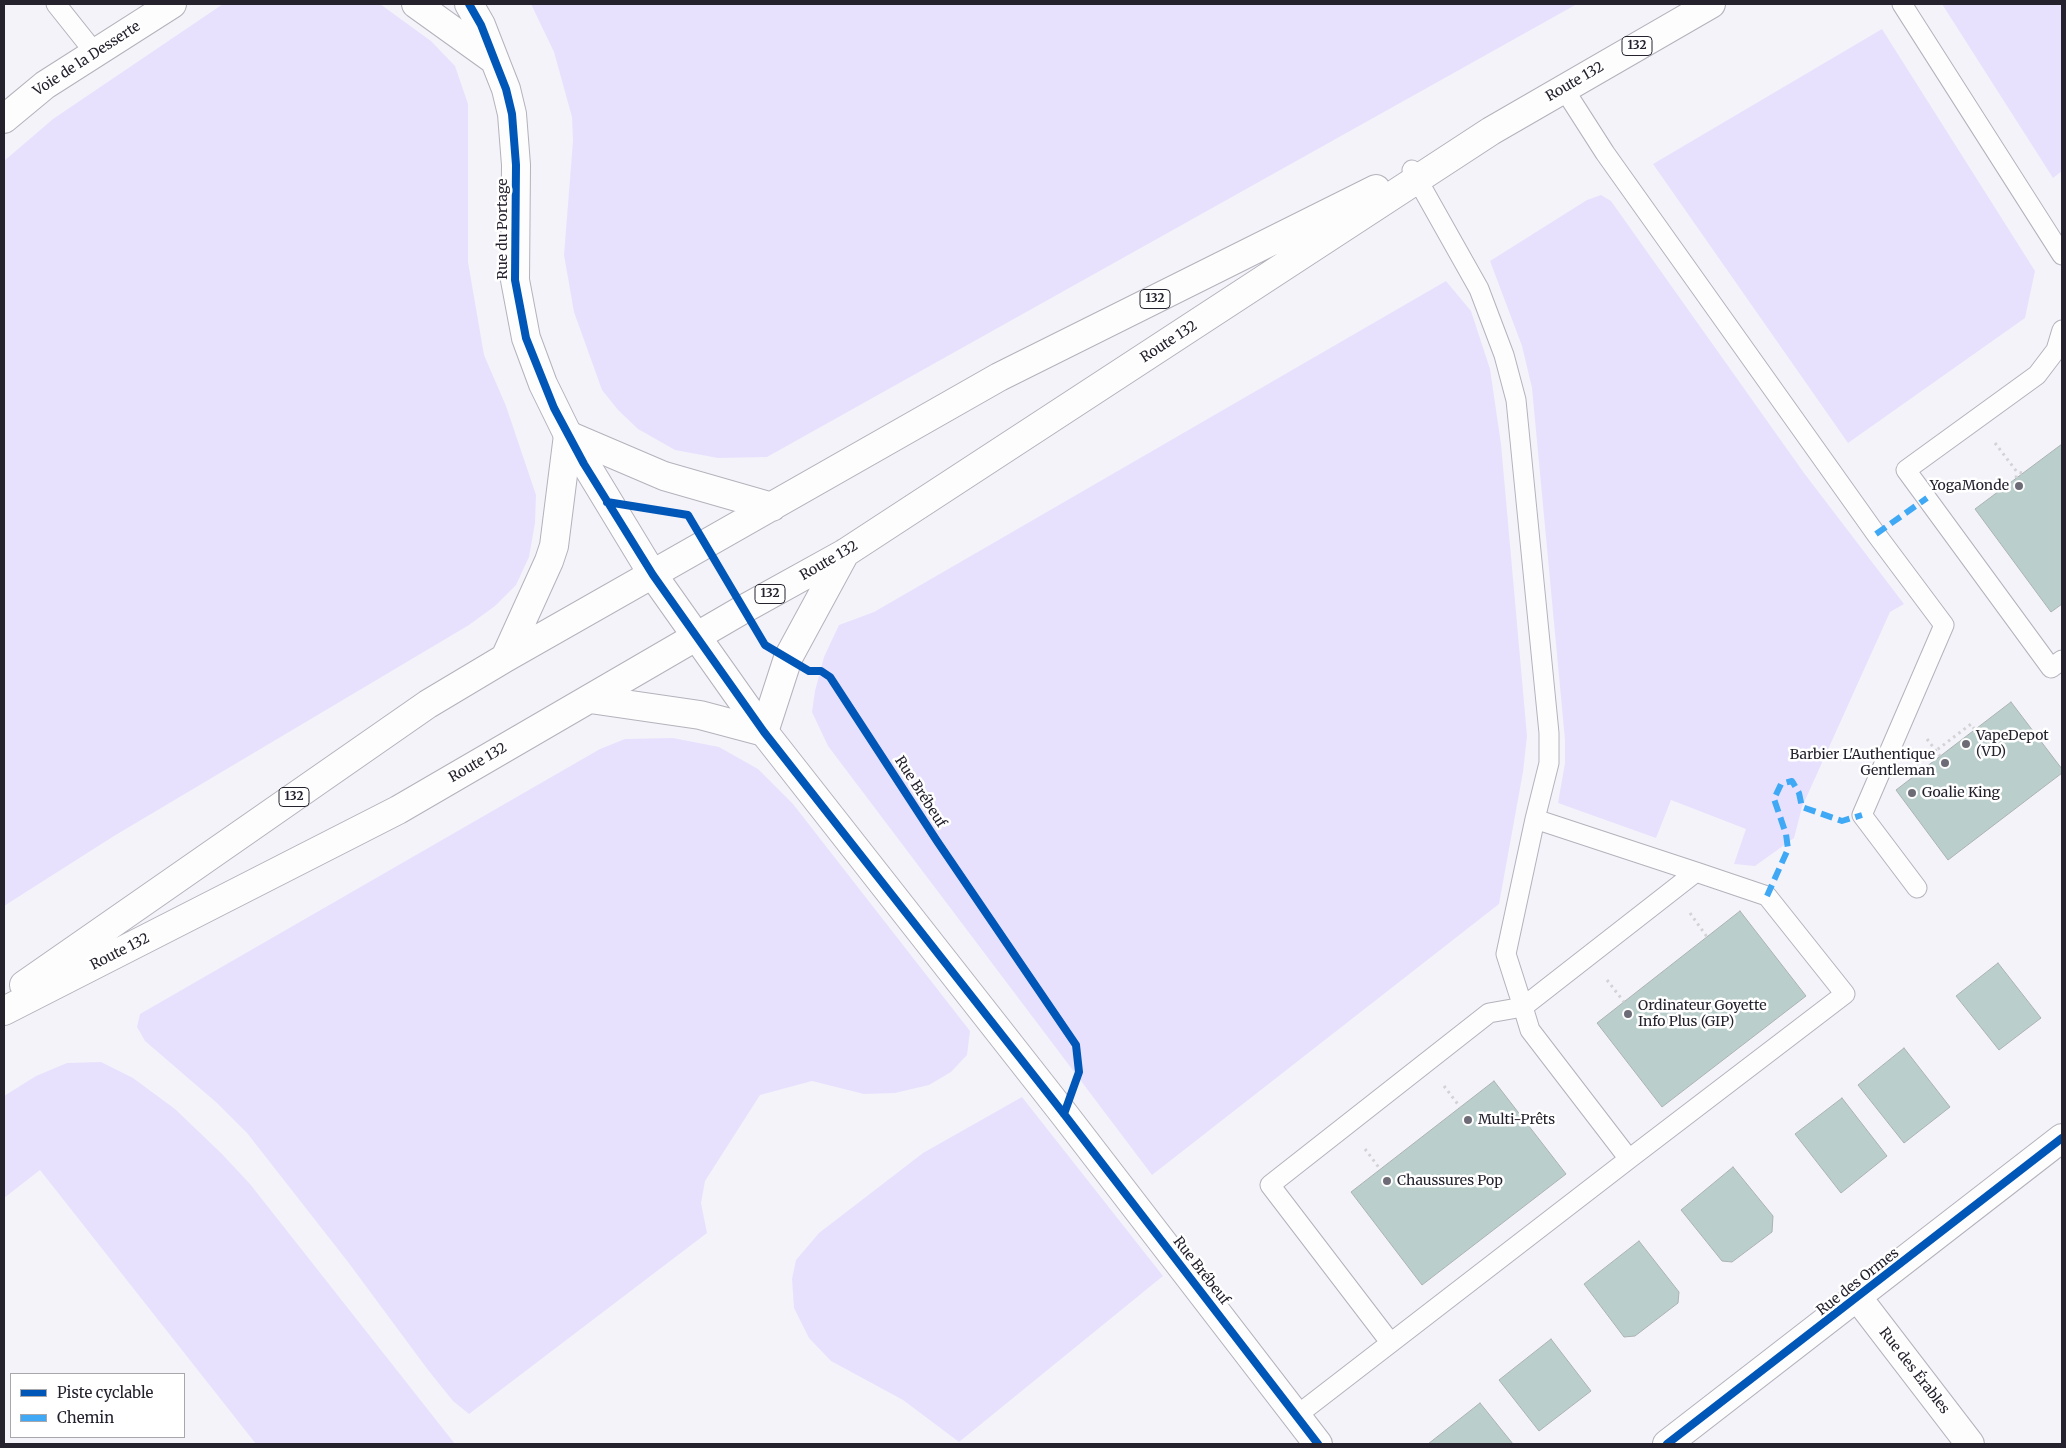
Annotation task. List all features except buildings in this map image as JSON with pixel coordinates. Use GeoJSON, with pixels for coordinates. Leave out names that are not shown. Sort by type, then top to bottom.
{"type":"FeatureCollection","features":[{"type":"Feature","properties":{"kind":"main road","name":"Voie de la Desserte"},"geometry":{"type":"LineString","coordinates":[[4,118],[45,85],[172,4]]}},
{"type":"Feature","properties":{"kind":"main road"},"geometry":{"type":"LineString","coordinates":[[416,4],[496,61]]}},
{"type":"Feature","properties":{"kind":"main road","name":"Rue du Portage"},"geometry":{"type":"LineString","coordinates":[[469,4],[496,61],[506,89],[515,137],[514,258],[518,300],[534,360],[568,435],[653,575]]}},
{"type":"Feature","properties":{"kind":"main road","name":"Rue du Portage"},"geometry":{"type":"LineString","coordinates":[[490,4],[496,61]]}},
{"type":"Feature","properties":{"kind":"main road","name":"Route 132"},"geometry":{"type":"LineString","coordinates":[[4,1011],[398,810],[845,552],[1415,175],[1711,4]]}},
{"type":"Feature","properties":{"kind":"main road","name":"Route 132"},"geometry":{"type":"LineString","coordinates":[[4,999],[428,704],[505,658],[999,377],[1415,175]]}},
{"type":"Feature","properties":{"kind":"main road"},"geometry":{"type":"LineString","coordinates":[[505,658],[554,546],[568,435],[664,476],[772,507]]}},
{"type":"Feature","properties":{"kind":"main road"},"geometry":{"type":"LineString","coordinates":[[590,698],[700,715],[764,732],[788,658],[845,552]]}},
{"type":"Feature","properties":{"kind":"main road","name":"Rue Brébeuf"},"geometry":{"type":"LineString","coordinates":[[653,575],[764,732],[1064,1114],[1318,1444]]}},
{"type":"Feature","properties":{"kind":"main road","name":"Rue des Ormes"},"geometry":{"type":"LineString","coordinates":[[1667,1444],[1858,1298],[2062,1138]]}},
{"type":"Feature","properties":{"kind":"main road","name":"Rue des Érables"},"geometry":{"type":"LineString","coordinates":[[1858,1298],[1970,1444]]}},
{"type":"Feature","properties":{"kind":"lane"},"geometry":{"type":"LineString","coordinates":[[56,4],[95,53]]}},
{"type":"Feature","properties":{"kind":"lane"},"geometry":{"type":"LineString","coordinates":[[1902,4],[2062,254]]}},
{"type":"Feature","properties":{"kind":"lane"},"geometry":{"type":"LineString","coordinates":[[1564,89],[1617,170],[1876,534],[1944,625],[1862,815],[1917,888]]}},
{"type":"Feature","properties":{"kind":"lane"},"geometry":{"type":"LineString","coordinates":[[1415,175],[1479,289],[1504,355],[1516,400],[1549,733],[1549,763],[1506,954],[1530,1030],[1629,1159]]}},
{"type":"Feature","properties":{"kind":"lane"},"geometry":{"type":"LineString","coordinates":[[2062,330],[2056,350],[2037,375],[1906,470],[2051,668],[2062,660]]}},
{"type":"Feature","properties":{"kind":"lane"},"geometry":{"type":"LineString","coordinates":[[1296,1416],[1845,994],[1766,896],[1536,819]]}},
{"type":"Feature","properties":{"kind":"lane"},"geometry":{"type":"LineString","coordinates":[[1390,1342],[1270,1185],[1489,1012],[1522,1007],[1696,872]]}},
{"type":"Feature","properties":{"kind":"path"},"geometry":{"type":"LineString","coordinates":[[1976,419],[2017,472],[2022,474]]}},
{"type":"Feature","properties":{"kind":"path"},"geometry":{"type":"LineString","coordinates":[[2016,478],[2017,472]]}},
{"type":"Feature","properties":{"kind":"path"},"geometry":{"type":"LineString","coordinates":[[1916,767],[1971,724],[1975,730]]}},
{"type":"Feature","properties":{"kind":"path"},"geometry":{"type":"LineString","coordinates":[[1925,736],[1940,756]]}},
{"type":"Feature","properties":{"kind":"shaded area"},"geometry":{"type":"Polygon","coordinates":[[[223,4],[380,4],[431,41],[455,66],[468,104],[468,262],[484,355],[506,406],[536,495],[535,523],[529,557],[516,585],[495,606],[469,625],[114,836],[4,906],[4,161],[53,119],[223,4]]]}},
{"type":"Feature","properties":{"kind":"shaded area"},"geometry":{"type":"Polygon","coordinates":[[[531,4],[1577,4],[767,457],[718,458],[675,450],[638,429],[618,410],[602,390],[574,312],[564,255],[573,141],[572,117],[554,52],[531,4]]]}},
{"type":"Feature","properties":{"kind":"shaded area"},"geometry":{"type":"Polygon","coordinates":[[[1942,4],[2062,4],[2062,171],[2053,178],[1942,4]]]}},
{"type":"Feature","properties":{"kind":"shaded area"},"geometry":{"type":"Polygon","coordinates":[[[1882,29],[2035,271],[2025,318],[1848,443],[1653,164],[1882,29]]]}},
{"type":"Feature","properties":{"kind":"shaded area"},"geometry":{"type":"Polygon","coordinates":[[[1601,195],[1611,201],[1804,473],[1904,604],[1890,612],[1802,807],[1794,838],[1755,866],[1734,864],[1746,829],[1671,800],[1656,838],[1558,803],[1565,763],[1565,740],[1532,388],[1522,346],[1490,261],[1587,200],[1601,195]]]}},
{"type":"Feature","properties":{"kind":"shaded area"},"geometry":{"type":"Polygon","coordinates":[[[1446,281],[1471,311],[1490,369],[1501,444],[1527,736],[1523,772],[1499,904],[1152,1175],[828,746],[812,712],[815,691],[824,657],[839,625],[874,612],[1446,281]]]}},
{"type":"Feature","properties":{"kind":"shaded area"},"geometry":{"type":"Polygon","coordinates":[[[673,738],[719,747],[758,769],[793,804],[970,1031],[967,1055],[951,1072],[929,1085],[895,1093],[864,1094],[812,1081],[760,1095],[705,1181],[701,1203],[707,1233],[469,1414],[453,1401],[428,1370],[348,1262],[247,1133],[217,1103],[145,1041],[137,1027],[140,1014],[600,749],[625,739],[673,738]]]}},
{"type":"Feature","properties":{"kind":"shaded area"},"geometry":{"type":"Polygon","coordinates":[[[101,1062],[133,1078],[175,1109],[250,1184],[455,1444],[256,1444],[40,1170],[4,1198],[4,1096],[36,1076],[67,1063],[101,1062]]]}},
{"type":"Feature","properties":{"kind":"shaded area"},"geometry":{"type":"Polygon","coordinates":[[[1022,1097],[1163,1276],[959,1442],[903,1400],[831,1361],[809,1338],[794,1308],[792,1279],[796,1260],[819,1233],[923,1153],[1022,1097]]]}},
{"type":"Feature","properties":{"kind":"marked path"},"geometry":{"type":"LineString","coordinates":[[1876,534],[1927,498]]}},
{"type":"Feature","properties":{"kind":"marked path"},"geometry":{"type":"LineString","coordinates":[[1767,896],[1788,849],[1786,834],[1774,799],[1781,784],[1792,781],[1799,793],[1802,807],[1842,821],[1862,815]]}},
{"type":"Feature","properties":{"kind":"cycle path"},"geometry":{"type":"LineString","coordinates":[[469,4],[481,25],[506,89],[512,114],[516,165],[515,280],[526,338],[554,408],[584,464],[653,575],[764,732],[1064,1114],[1318,1444]]}},
{"type":"Feature","properties":{"kind":"cycle path"},"geometry":{"type":"LineString","coordinates":[[607,502],[688,515],[765,645],[809,671],[821,671],[830,677],[937,841],[1076,1045],[1079,1072],[1064,1114]]}},
{"type":"Feature","properties":{"kind":"cycle path"},"geometry":{"type":"LineString","coordinates":[[1667,1444],[2062,1138]]}},
{"type":"Feature","properties":{"kind":"place","name":"YogaMonde"},"geometry":{"type":"Point","coordinates":[2019,486]}},
{"type":"Feature","properties":{"kind":"place","name":"VapeDepot (VD)"},"geometry":{"type":"Point","coordinates":[1966,744]}},
{"type":"Feature","properties":{"kind":"place","name":"Barbier L'Authentique Gentleman"},"geometry":{"type":"Point","coordinates":[1945,763]}},
{"type":"Feature","properties":{"kind":"place","name":"Goalie King"},"geometry":{"type":"Point","coordinates":[1912,793]}},
{"type":"Feature","properties":{"kind":"place","name":"Ordinateur Goyette Info Plus (GIP)"},"geometry":{"type":"Point","coordinates":[1628,1014]}},
{"type":"Feature","properties":{"kind":"place","name":"Multi-Prêts"},"geometry":{"type":"Point","coordinates":[1468,1120]}},
{"type":"Feature","properties":{"kind":"place","name":"Chaussures Pop"},"geometry":{"type":"Point","coordinates":[1387,1181]}}]}
